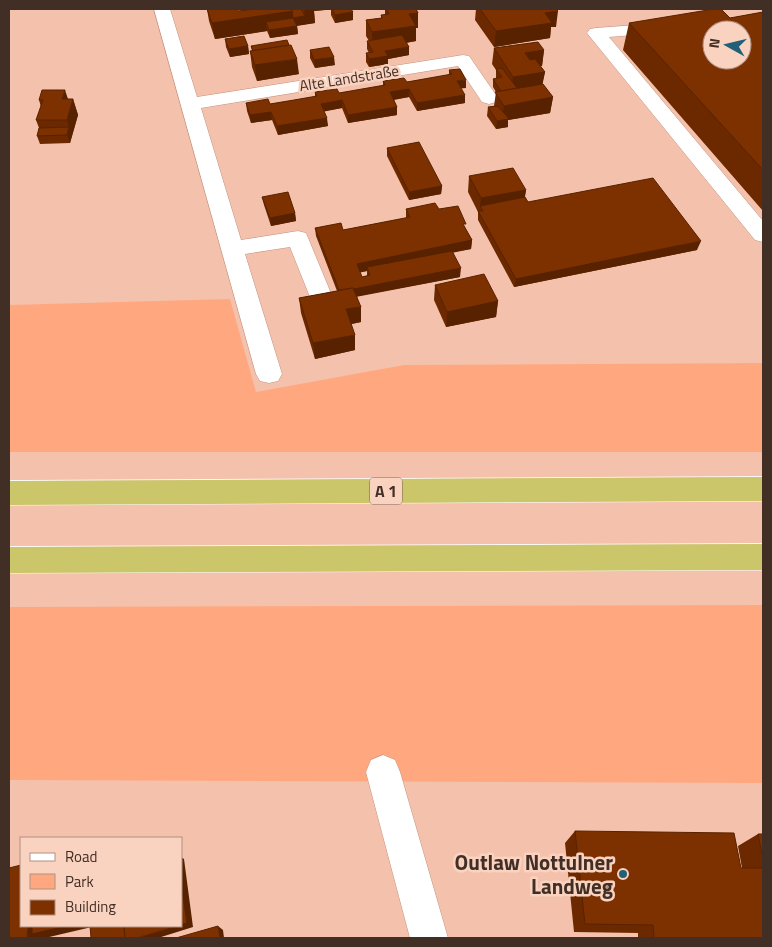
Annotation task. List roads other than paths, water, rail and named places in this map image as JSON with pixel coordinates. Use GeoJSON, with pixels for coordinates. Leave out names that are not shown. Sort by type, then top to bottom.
{"type":"FeatureCollection","features":[{"type":"Feature","properties":{"kind":"highway","name":"A 1"},"geometry":{"type":"LineString","coordinates":[[9,494],[763,489]]}},
{"type":"Feature","properties":{"kind":"highway"},"geometry":{"type":"LineString","coordinates":[[9,560],[763,557]]}},
{"type":"Feature","properties":{"kind":"street"},"geometry":{"type":"LineString","coordinates":[[162,9],[269,374]]}},
{"type":"Feature","properties":{"kind":"street"},"geometry":{"type":"LineString","coordinates":[[684,27],[596,33],[763,234]]}},
{"type":"Feature","properties":{"kind":"street","name":"Alte Landstraße"},"geometry":{"type":"LineString","coordinates":[[189,104],[463,60],[489,98]]}},
{"type":"Feature","properties":{"kind":"street"},"geometry":{"type":"LineString","coordinates":[[232,250],[298,238],[318,291]]}},
{"type":"Feature","properties":{"kind":"street"},"geometry":{"type":"LineString","coordinates":[[383,772],[429,938]]}},
{"type":"Feature","properties":{"kind":"place","name":"Outlaw Nottulner Landweg"},"geometry":{"type":"Point","coordinates":[623,874]}}]}
